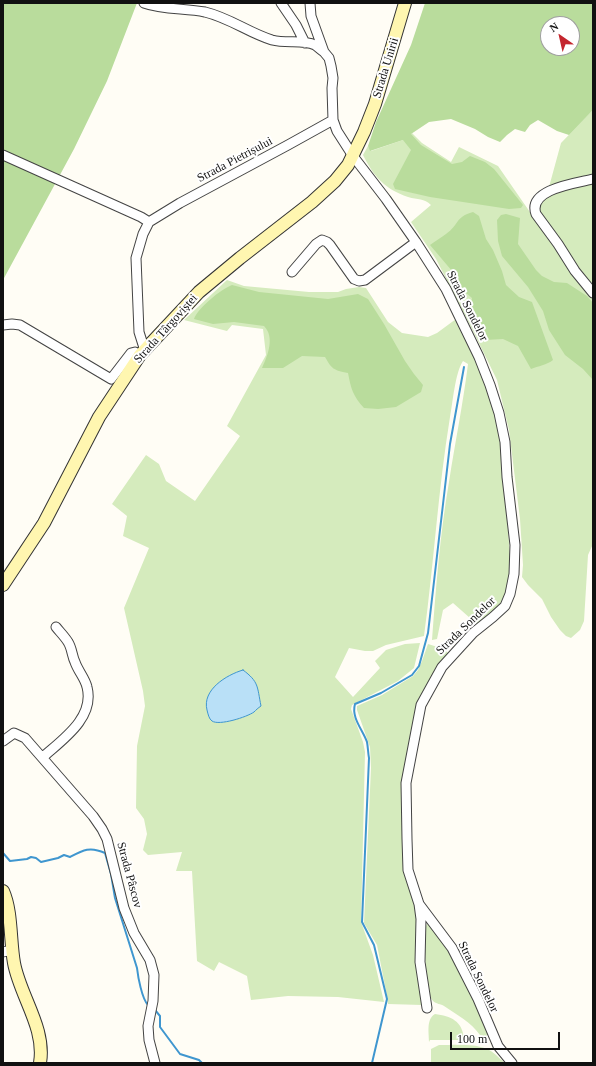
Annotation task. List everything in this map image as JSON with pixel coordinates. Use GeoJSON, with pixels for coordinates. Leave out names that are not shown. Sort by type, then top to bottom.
{"type":"FeatureCollection","features":[{"type":"Feature","properties":{"kind":"main road","name":"Strada Unirii"},"geometry":{"type":"LineString","coordinates":[[353,156],[364,132],[380,88],[405,3]]}},
{"type":"Feature","properties":{"kind":"main road","name":"Strada Târgoviștei"},"geometry":{"type":"LineString","coordinates":[[3,585],[44,523],[116,381],[199,292],[328,188],[348,165],[353,156]]}},
{"type":"Feature","properties":{"kind":"main road"},"geometry":{"type":"LineString","coordinates":[[3,891],[8,905],[8,951],[14,964],[39,1037],[41,1050],[40,1063]]}},
{"type":"Feature","properties":{"kind":"street"},"geometry":{"type":"LineString","coordinates":[[144,3],[166,8],[205,12],[228,19],[271,40],[284,43],[305,43],[315,45],[324,52]]}},
{"type":"Feature","properties":{"kind":"street"},"geometry":{"type":"LineString","coordinates":[[281,3],[296,25],[305,43]]}},
{"type":"Feature","properties":{"kind":"street"},"geometry":{"type":"LineString","coordinates":[[310,3],[312,16],[324,52],[328,58],[333,78],[333,120],[343,142],[353,156]]}},
{"type":"Feature","properties":{"kind":"street","name":"Strada Pietrișului"},"geometry":{"type":"LineString","coordinates":[[149,222],[180,203],[333,120]]}},
{"type":"Feature","properties":{"kind":"street"},"geometry":{"type":"LineString","coordinates":[[3,155],[141,217],[149,222],[143,234],[136,258],[139,332],[143,353]]}},
{"type":"Feature","properties":{"kind":"street","name":"Strada Sondelor"},"geometry":{"type":"LineString","coordinates":[[353,156],[382,193],[416,242],[436,272],[461,318],[490,385],[499,413],[505,442],[507,478],[515,545],[514,574],[508,600],[505,606],[474,633],[442,667],[421,705],[406,784],[408,870],[419,904],[452,948],[478,999],[498,1046],[512,1063]]}},
{"type":"Feature","properties":{"kind":"street"},"geometry":{"type":"LineString","coordinates":[[593,179],[547,192],[538,198],[535,204],[536,214],[558,244],[575,271],[593,293]]}},
{"type":"Feature","properties":{"kind":"street"},"geometry":{"type":"LineString","coordinates":[[292,272],[316,244],[322,240],[330,245],[354,278],[359,281],[365,280],[416,242]]}},
{"type":"Feature","properties":{"kind":"street"},"geometry":{"type":"LineString","coordinates":[[3,325],[20,325],[116,381]]}},
{"type":"Feature","properties":{"kind":"street"},"geometry":{"type":"LineString","coordinates":[[43,757],[69,734],[82,717],[88,704],[88,688],[75,662],[68,642],[56,628]]}},
{"type":"Feature","properties":{"kind":"street","name":"Strada Pâscov"},"geometry":{"type":"LineString","coordinates":[[3,740],[14,733],[26,738],[93,816],[107,839],[124,908],[134,933],[150,960],[154,975],[148,1026],[149,1040],[155,1063]]}},
{"type":"Feature","properties":{"kind":"street"},"geometry":{"type":"LineString","coordinates":[[419,904],[420,962],[427,1008]]}},
{"type":"Feature","properties":{"kind":"green space"},"geometry":{"type":"Polygon","coordinates":[[[3,3],[137,3],[107,81],[74,149],[3,280],[3,3]]]}},
{"type":"Feature","properties":{"kind":"green space"},"geometry":{"type":"Polygon","coordinates":[[[425,3],[593,3],[593,110],[569,135],[557,131],[538,120],[530,125],[525,132],[515,129],[500,142],[451,119],[429,122],[411,134],[421,145],[452,164],[462,162],[470,156],[485,162],[494,169],[523,205],[521,208],[509,209],[430,197],[395,189],[393,184],[411,150],[403,140],[370,151],[368,146],[376,122],[411,45],[425,3]]]}},
{"type":"Feature","properties":{"kind":"green space"},"geometry":{"type":"Polygon","coordinates":[[[593,110],[593,177],[549,187],[561,143],[593,110]]]}},
{"type":"Feature","properties":{"kind":"green space"},"geometry":{"type":"Polygon","coordinates":[[[412,133],[422,143],[451,162],[459,147],[498,166],[568,267],[593,297],[593,544],[588,555],[584,621],[580,630],[571,638],[566,636],[560,630],[551,617],[542,599],[522,577],[523,565],[520,519],[509,430],[497,380],[436,259],[411,222],[431,205],[423,200],[400,194],[387,186],[371,170],[363,155],[368,146],[371,151],[403,140],[412,133]]]}},
{"type":"Feature","properties":{"kind":"green space"},"geometry":{"type":"Polygon","coordinates":[[[593,184],[593,283],[588,282],[541,217],[539,206],[546,196],[581,185],[593,184]]]}},
{"type":"Feature","properties":{"kind":"green space"},"geometry":{"type":"Polygon","coordinates":[[[473,212],[479,216],[486,239],[493,250],[506,285],[519,297],[532,302],[553,360],[548,363],[531,369],[518,346],[503,339],[485,340],[467,310],[471,305],[472,298],[454,283],[458,278],[430,245],[450,231],[463,216],[473,212]]]}},
{"type":"Feature","properties":{"kind":"green space"},"geometry":{"type":"Polygon","coordinates":[[[506,214],[520,218],[518,244],[536,270],[542,276],[554,282],[567,283],[587,296],[593,303],[593,380],[583,369],[565,355],[549,330],[543,311],[528,287],[502,256],[498,241],[497,220],[501,215],[506,214]]]}},
{"type":"Feature","properties":{"kind":"green space"},"geometry":{"type":"Polygon","coordinates":[[[227,280],[244,286],[309,292],[338,292],[359,287],[366,288],[388,322],[402,333],[428,337],[437,333],[456,319],[483,374],[500,432],[511,568],[510,580],[502,604],[479,626],[453,603],[443,610],[437,639],[432,640],[443,521],[468,364],[463,361],[456,380],[446,444],[424,636],[386,645],[373,651],[349,648],[335,677],[353,697],[380,668],[375,661],[386,650],[405,644],[420,643],[414,668],[398,681],[352,705],[351,709],[365,752],[361,922],[373,955],[384,1002],[338,997],[288,996],[251,1000],[247,976],[219,962],[214,971],[197,961],[192,871],[176,871],[182,852],[148,855],[143,850],[147,834],[144,819],[136,808],[137,746],[145,706],[124,608],[149,548],[123,536],[127,516],[112,504],[146,455],[159,464],[166,481],[195,501],[240,436],[227,426],[266,355],[263,329],[232,325],[227,331],[184,320],[227,280]]]}},
{"type":"Feature","properties":{"kind":"green space"},"geometry":{"type":"Polygon","coordinates":[[[232,285],[259,292],[328,299],[358,294],[368,299],[405,361],[423,385],[421,392],[396,407],[378,409],[364,408],[357,400],[353,392],[348,373],[334,368],[329,364],[325,357],[302,356],[283,368],[262,368],[268,352],[270,341],[267,330],[264,326],[234,322],[213,324],[194,319],[210,299],[232,285]]]}},
{"type":"Feature","properties":{"kind":"green space"},"geometry":{"type":"Polygon","coordinates":[[[428,644],[444,649],[450,655],[414,717],[404,855],[415,898],[424,1003],[422,1005],[388,1004],[377,945],[364,923],[371,768],[370,747],[357,710],[357,706],[382,695],[413,676],[418,670],[428,644]]]}},
{"type":"Feature","properties":{"kind":"green space"},"geometry":{"type":"Polygon","coordinates":[[[428,922],[450,949],[489,1033],[486,1036],[480,1035],[464,1019],[444,1006],[434,1002],[430,996],[425,955],[425,928],[428,922]]]}},
{"type":"Feature","properties":{"kind":"green space"},"geometry":{"type":"Polygon","coordinates":[[[435,1014],[446,1016],[455,1020],[461,1027],[464,1038],[458,1040],[430,1040],[429,1042],[429,1023],[432,1016],[435,1014]]]}},
{"type":"Feature","properties":{"kind":"green space"},"geometry":{"type":"Polygon","coordinates":[[[439,1045],[482,1047],[492,1052],[505,1063],[431,1063],[431,1049],[439,1045]]]}},
{"type":"Feature","properties":{"kind":"water"},"geometry":{"type":"Polygon","coordinates":[[[243,670],[255,681],[261,706],[250,714],[227,722],[212,721],[207,710],[206,703],[208,696],[217,684],[236,672],[243,670]]]}},
{"type":"Feature","properties":{"kind":"waterway"},"geometry":{"type":"LineString","coordinates":[[372,1063],[387,999],[374,945],[362,922],[369,758],[367,742],[356,719],[354,709],[355,704],[381,693],[412,675],[419,666],[428,633],[450,444],[464,367]]}},
{"type":"Feature","properties":{"kind":"waterway"},"geometry":{"type":"LineString","coordinates":[[3,853],[10,861],[27,859],[31,857],[36,858],[41,862],[64,855],[70,857],[79,852],[91,849],[105,853],[111,874],[115,898],[137,968],[142,993],[148,1005]]}},
{"type":"Feature","properties":{"kind":"waterway"},"geometry":{"type":"LineString","coordinates":[[155,1010],[160,1016],[160,1027],[180,1054],[199,1060],[202,1063]]}}]}
